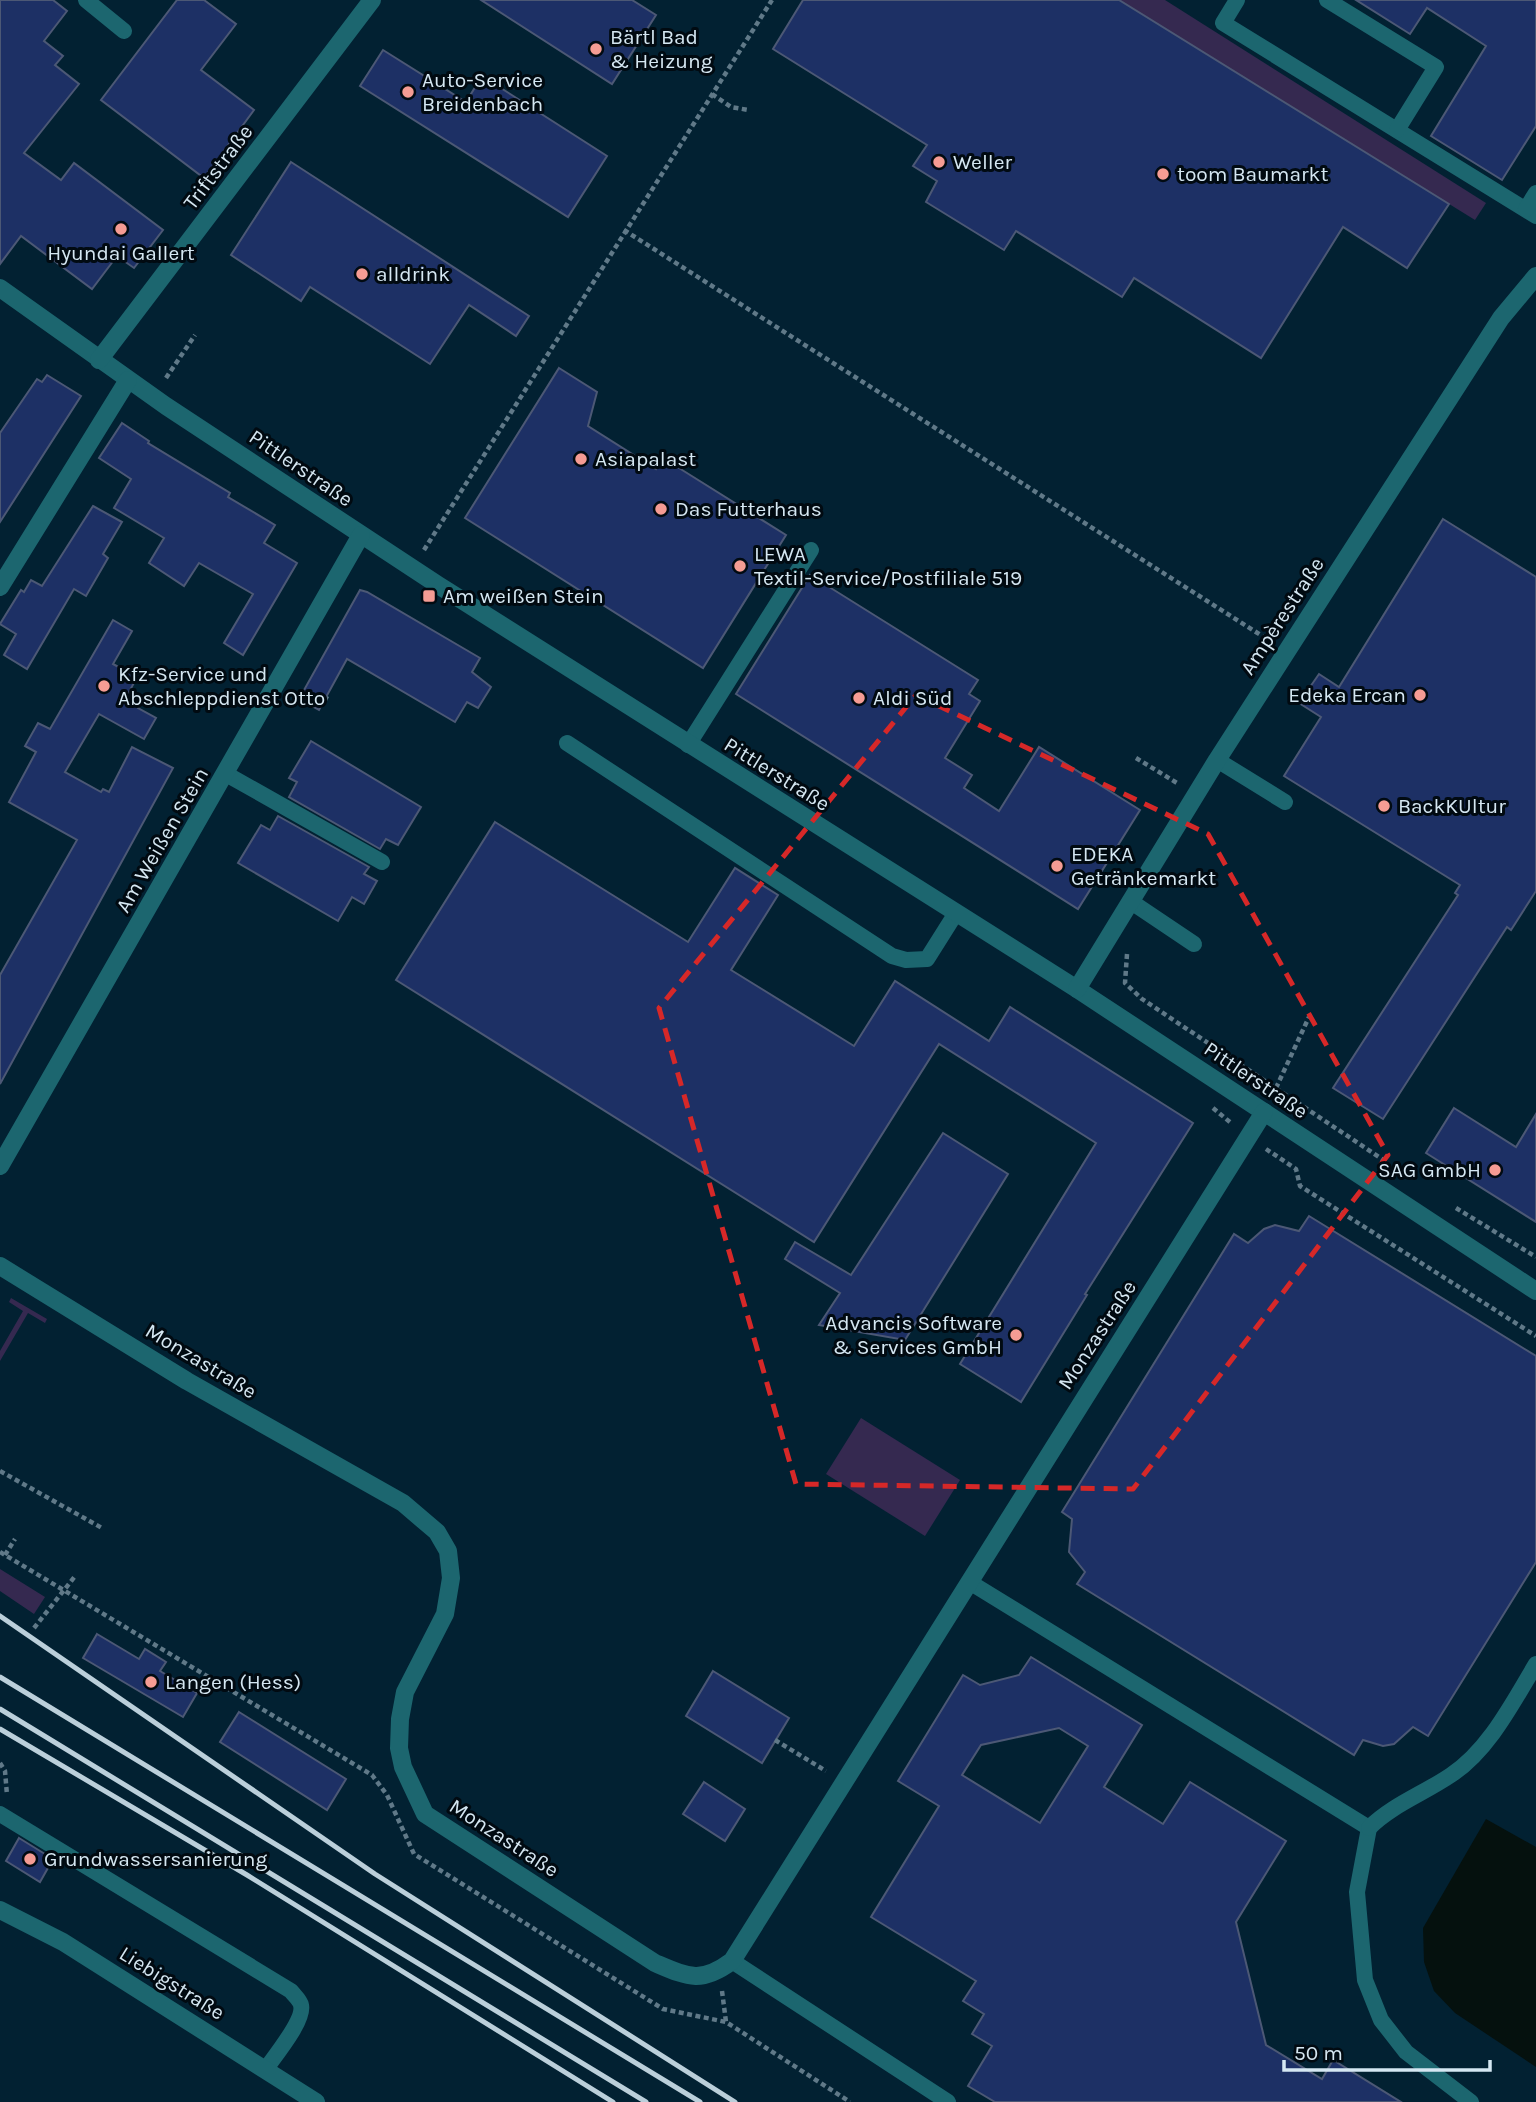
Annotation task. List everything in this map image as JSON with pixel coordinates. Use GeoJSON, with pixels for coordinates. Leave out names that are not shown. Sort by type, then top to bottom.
{"type":"FeatureCollection","features":[{"type":"Feature","properties":{"kind":"street","name":"Triftstraße"},"geometry":{"type":"LineString","coordinates":[[99,360],[372,0]]}},
{"type":"Feature","properties":{"kind":"street","name":"Ampèrestraße"},"geometry":{"type":"LineString","coordinates":[[1077,989],[1217,761],[1501,318],[1536,276]]}},
{"type":"Feature","properties":{"kind":"street","name":"Pittlerstraße"},"geometry":{"type":"LineString","coordinates":[[0,288],[128,380],[361,535],[688,745],[1077,989],[1536,1290]]}},
{"type":"Feature","properties":{"kind":"street"},"geometry":{"type":"LineString","coordinates":[[0,587],[128,380]]}},
{"type":"Feature","properties":{"kind":"street","name":"Am Weißen Stein"},"geometry":{"type":"LineString","coordinates":[[0,1166],[361,535]]}},
{"type":"Feature","properties":{"kind":"street","name":"Monzastraße"},"geometry":{"type":"LineString","coordinates":[[0,1266],[187,1381],[422,1516],[437,1532],[448,1551],[452,1578],[445,1614],[405,1692],[400,1719],[401,1757],[425,1814],[655,1963],[692,1978],[726,1965],[845,1783],[971,1583],[1059,1436],[1264,1112]]}},
{"type":"Feature","properties":{"kind":"street","name":"Liebigstraße"},"geometry":{"type":"LineString","coordinates":[[0,1910],[63,1942],[316,2102]]}},
{"type":"Feature","properties":{"kind":"lane"},"geometry":{"type":"LineString","coordinates":[[86,0],[124,31]]}},
{"type":"Feature","properties":{"kind":"lane"},"geometry":{"type":"LineString","coordinates":[[1237,0],[1223,23],[1531,212],[1536,193]]}},
{"type":"Feature","properties":{"kind":"lane"},"geometry":{"type":"LineString","coordinates":[[1327,0],[1436,67],[1398,130]]}},
{"type":"Feature","properties":{"kind":"lane"},"geometry":{"type":"LineString","coordinates":[[688,745],[811,550]]}},
{"type":"Feature","properties":{"kind":"lane"},"geometry":{"type":"LineString","coordinates":[[567,743],[892,956],[906,960],[927,959],[956,913]]}},
{"type":"Feature","properties":{"kind":"lane"},"geometry":{"type":"LineString","coordinates":[[1217,761],[1285,802]]}},
{"type":"Feature","properties":{"kind":"lane"},"geometry":{"type":"LineString","coordinates":[[226,774],[382,862]]}},
{"type":"Feature","properties":{"kind":"lane"},"geometry":{"type":"LineString","coordinates":[[1130,901],[1194,944]]}},
{"type":"Feature","properties":{"kind":"lane"},"geometry":{"type":"LineString","coordinates":[[971,1583],[1369,1828]]}},
{"type":"Feature","properties":{"kind":"lane"},"geometry":{"type":"LineString","coordinates":[[1471,2102],[1406,2052],[1381,2020],[1365,1980],[1357,1892],[1369,1828],[1383,1814],[1451,1775],[1471,1759],[1536,1664]]}},
{"type":"Feature","properties":{"kind":"lane"},"geometry":{"type":"LineString","coordinates":[[0,1814],[291,1992],[302,2010],[293,2029],[265,2070]]}},
{"type":"Feature","properties":{"kind":"lane"},"geometry":{"type":"LineString","coordinates":[[726,1965],[948,2102]]}},
{"type":"Feature","properties":{"kind":"path"},"geometry":{"type":"LineString","coordinates":[[412,568],[772,0]]}},
{"type":"Feature","properties":{"kind":"path"},"geometry":{"type":"LineString","coordinates":[[712,94],[731,107],[748,110]]}},
{"type":"Feature","properties":{"kind":"path"},"geometry":{"type":"LineString","coordinates":[[624,230],[1286,652]]}},
{"type":"Feature","properties":{"kind":"path"},"geometry":{"type":"LineString","coordinates":[[153,397],[195,335]]}},
{"type":"Feature","properties":{"kind":"path"},"geometry":{"type":"LineString","coordinates":[[1136,758],[1196,796]]}},
{"type":"Feature","properties":{"kind":"path"},"geometry":{"type":"LineString","coordinates":[[1131,945],[1125,956],[1125,983],[1142,999],[1391,1166]]}},
{"type":"Feature","properties":{"kind":"path"},"geometry":{"type":"LineString","coordinates":[[1276,1088],[1309,1017]]}},
{"type":"Feature","properties":{"kind":"path"},"geometry":{"type":"LineString","coordinates":[[1210,1106],[1249,1138],[1296,1169],[1300,1186],[1536,1336]]}},
{"type":"Feature","properties":{"kind":"path"},"geometry":{"type":"LineString","coordinates":[[1444,1201],[1536,1257]]}},
{"type":"Feature","properties":{"kind":"path"},"geometry":{"type":"LineString","coordinates":[[0,1471],[102,1528]]}},
{"type":"Feature","properties":{"kind":"path"},"geometry":{"type":"LineString","coordinates":[[5,1555],[15,1539]]}},
{"type":"Feature","properties":{"kind":"path"},"geometry":{"type":"LineString","coordinates":[[34,1628],[76,1575]]}},
{"type":"Feature","properties":{"kind":"path"},"geometry":{"type":"LineString","coordinates":[[775,1740],[845,1783]]}},
{"type":"Feature","properties":{"kind":"path"},"geometry":{"type":"LineString","coordinates":[[726,1965],[726,2022]]}},
{"type":"Feature","properties":{"kind":"highlighted area"},"geometry":{"type":"Polygon","coordinates":[[[916,695],[1208,834],[1388,1155],[1133,1489],[796,1484],[659,1008],[916,695]]]}},
{"type":"Feature","properties":{"kind":"shaded area"},"geometry":{"type":"Polygon","coordinates":[[[1119,0],[1165,0],[1486,203],[1475,220],[1119,0]]]}},
{"type":"Feature","properties":{"kind":"shaded area"},"geometry":{"type":"Polygon","coordinates":[[[11,1298],[47,1319],[45,1323],[28,1313],[0,1361],[0,1351],[23,1311],[9,1302],[11,1298]]]}},
{"type":"Feature","properties":{"kind":"shaded area"},"geometry":{"type":"Polygon","coordinates":[[[861,1418],[960,1480],[925,1536],[826,1474],[861,1418]]]}},
{"type":"Feature","properties":{"kind":"shaded area"},"geometry":{"type":"Polygon","coordinates":[[[0,1569],[45,1597],[34,1614],[0,1591],[0,1569]]]}},
{"type":"Feature","properties":{"kind":"shaded area"},"geometry":{"type":"Polygon","coordinates":[[[1486,1819],[1536,1847],[1536,2067],[1455,2013],[1434,1991],[1424,1962],[1423,1928],[1486,1819]]]}},
{"type":"Feature","properties":{"kind":"building"},"geometry":{"type":"Polygon","coordinates":[[[0,0],[53,0],[67,11],[44,41],[63,56],[55,65],[79,84],[24,153],[61,180],[74,163],[163,230],[134,268],[117,256],[92,289],[21,236],[0,264],[0,0]]]}},
{"type":"Feature","properties":{"kind":"building"},"geometry":{"type":"Polygon","coordinates":[[[177,0],[204,0],[236,24],[201,70],[254,110],[204,178],[101,100],[177,0]]]}},
{"type":"Feature","properties":{"kind":"building","name":"Bärtl Bad & Heizung"},"geometry":{"type":"Polygon","coordinates":[[[481,0],[632,0],[656,15],[612,84],[481,0]]]}},
{"type":"Feature","properties":{"kind":"building","name":"toom Baumarkt"},"geometry":{"type":"Polygon","coordinates":[[[803,0],[1119,0],[1449,204],[1407,268],[1343,227],[1261,358],[1134,278],[1122,297],[1016,231],[1004,250],[926,202],[937,181],[913,166],[927,145],[773,49],[803,0]]]}},
{"type":"Feature","properties":{"kind":"building"},"geometry":{"type":"Polygon","coordinates":[[[1356,0],[1536,0],[1536,126],[1502,180],[1431,136],[1486,46],[1427,8],[1410,34],[1356,0]]]}},
{"type":"Feature","properties":{"kind":"building"},"geometry":{"type":"Polygon","coordinates":[[[383,50],[466,102],[482,76],[607,156],[568,217],[360,86],[383,50]]]}},
{"type":"Feature","properties":{"kind":"building","name":"alldrink"},"geometry":{"type":"Polygon","coordinates":[[[291,162],[529,316],[516,336],[469,305],[430,364],[310,287],[301,301],[231,255],[291,162]]]}},
{"type":"Feature","properties":{"kind":"building"},"geometry":{"type":"Polygon","coordinates":[[[559,368],[597,392],[588,426],[656,469],[663,458],[786,535],[703,668],[465,518],[559,368]]]}},
{"type":"Feature","properties":{"kind":"building"},"geometry":{"type":"Polygon","coordinates":[[[47,375],[81,396],[0,522],[0,433],[37,379],[42,382],[47,375]]]}},
{"type":"Feature","properties":{"kind":"building"},"geometry":{"type":"Polygon","coordinates":[[[122,423],[149,441],[148,443],[230,493],[228,497],[275,525],[264,543],[297,563],[243,655],[224,643],[253,594],[199,563],[184,586],[149,563],[164,538],[114,508],[131,479],[99,458],[122,423]]]}},
{"type":"Feature","properties":{"kind":"building"},"geometry":{"type":"Polygon","coordinates":[[[93,506],[122,522],[103,554],[108,558],[86,596],[74,589],[27,669],[4,655],[16,634],[0,624],[21,590],[24,592],[31,580],[42,586],[93,506]]]}},
{"type":"Feature","properties":{"kind":"building","name":"Edeka Ercan"},"geometry":{"type":"Polygon","coordinates":[[[1443,519],[1536,577],[1536,891],[1511,930],[1507,927],[1383,1119],[1333,1088],[1458,895],[1455,893],[1460,885],[1284,776],[1321,717],[1299,703],[1319,674],[1339,687],[1443,519]]]}},
{"type":"Feature","properties":{"kind":"building","name":"Aldi Süd"},"geometry":{"type":"Polygon","coordinates":[[[810,575],[978,680],[969,694],[980,701],[945,758],[972,775],[964,788],[999,811],[1039,747],[1140,810],[1078,909],[736,694],[810,575]]]}},
{"type":"Feature","properties":{"kind":"building"},"geometry":{"type":"Polygon","coordinates":[[[360,590],[480,658],[472,672],[491,687],[478,708],[467,702],[455,722],[347,659],[319,710],[299,699],[360,590]]]}},
{"type":"Feature","properties":{"kind":"building"},"geometry":{"type":"Polygon","coordinates":[[[113,620],[132,631],[113,664],[137,677],[127,696],[140,703],[138,708],[156,718],[144,739],[99,714],[65,772],[101,792],[103,789],[109,792],[132,747],[173,768],[0,1084],[0,975],[77,840],[9,802],[36,752],[25,746],[38,723],[50,729],[113,620]]]}},
{"type":"Feature","properties":{"kind":"building"},"geometry":{"type":"Polygon","coordinates":[[[311,741],[421,807],[398,845],[386,839],[380,849],[289,797],[297,782],[289,778],[311,741]]]}},
{"type":"Feature","properties":{"kind":"building"},"geometry":{"type":"Polygon","coordinates":[[[278,816],[369,867],[364,874],[377,881],[364,904],[352,897],[338,921],[238,863],[261,825],[270,830],[278,816]]]}},
{"type":"Feature","properties":{"kind":"building"},"geometry":{"type":"Polygon","coordinates":[[[495,822],[688,942],[735,868],[778,895],[731,970],[854,1046],[895,981],[989,1041],[1010,1007],[1193,1123],[1085,1294],[1087,1295],[1021,1402],[960,1364],[1096,1143],[939,1044],[814,1242],[396,980],[495,822]]]}},
{"type":"Feature","properties":{"kind":"building","name":"SAG GmbH"},"geometry":{"type":"Polygon","coordinates":[[[1454,1108],[1516,1147],[1536,1114],[1536,1222],[1426,1153],[1454,1108]]]}},
{"type":"Feature","properties":{"kind":"building"},"geometry":{"type":"Polygon","coordinates":[[[943,1133],[1008,1174],[905,1340],[819,1325],[840,1293],[785,1259],[795,1242],[851,1275],[943,1133]]]}},
{"type":"Feature","properties":{"kind":"building"},"geometry":{"type":"Polygon","coordinates":[[[1309,1216],[1536,1356],[1536,1562],[1428,1736],[1413,1727],[1394,1744],[1383,1746],[1363,1740],[1354,1755],[1077,1584],[1085,1572],[1069,1552],[1072,1519],[1062,1512],[1234,1234],[1248,1243],[1264,1229],[1275,1225],[1299,1231],[1309,1216]]]}},
{"type":"Feature","properties":{"kind":"building","name":"Langen (Hess)"},"geometry":{"type":"Polygon","coordinates":[[[97,1634],[139,1659],[145,1649],[166,1662],[160,1671],[197,1693],[183,1717],[83,1658],[97,1634]]]}},
{"type":"Feature","properties":{"kind":"building"},"geometry":{"type":"Polygon","coordinates":[[[1031,1657],[1142,1725],[1104,1787],[1163,1824],[1190,1782],[1286,1841],[1236,1922],[1266,2045],[1322,2079],[1333,2060],[1401,2102],[995,2102],[968,2086],[992,2046],[972,2034],[984,2014],[963,2001],[976,1981],[871,1917],[939,1806],[898,1781],[963,1675],[980,1685],[1019,1675],[1031,1657]],[[1059,1728],[981,1745],[962,1775],[1040,1823],[1088,1746],[1059,1728]]]}},
{"type":"Feature","properties":{"kind":"building"},"geometry":{"type":"Polygon","coordinates":[[[713,1671],[789,1718],[762,1763],[686,1716],[713,1671]]]}},
{"type":"Feature","properties":{"kind":"building"},"geometry":{"type":"Polygon","coordinates":[[[239,1712],[346,1779],[327,1810],[220,1742],[239,1712]]]}},
{"type":"Feature","properties":{"kind":"building"},"geometry":{"type":"Polygon","coordinates":[[[704,1782],[745,1809],[725,1841],[683,1814],[704,1782]]]}},
{"type":"Feature","properties":{"kind":"building","name":"Grundwassersanierung"},"geometry":{"type":"Polygon","coordinates":[[[19,1838],[53,1859],[40,1882],[6,1861],[19,1838]]]}},
{"type":"Feature","properties":{"kind":"railway"},"geometry":{"type":"LineString","coordinates":[[0,1616],[375,1874],[735,2102]]}},
{"type":"Feature","properties":{"kind":"railway"},"geometry":{"type":"LineString","coordinates":[[0,1677],[700,2102]]}},
{"type":"Feature","properties":{"kind":"railway"},"geometry":{"type":"LineString","coordinates":[[0,1709],[646,2102]]}},
{"type":"Feature","properties":{"kind":"railway"},"geometry":{"type":"LineString","coordinates":[[0,1729],[247,1875],[613,2102]]}},
{"type":"Feature","properties":{"kind":"place","name":"Bärtl Bad & Heizung"},"geometry":{"type":"Point","coordinates":[596,49]}},
{"type":"Feature","properties":{"kind":"place","name":"Auto-Service Breidenbach"},"geometry":{"type":"Point","coordinates":[408,92]}},
{"type":"Feature","properties":{"kind":"place","name":"Weller"},"geometry":{"type":"Point","coordinates":[939,162]}},
{"type":"Feature","properties":{"kind":"place","name":"toom Baumarkt"},"geometry":{"type":"Point","coordinates":[1163,174]}},
{"type":"Feature","properties":{"kind":"place","name":"Hyundai Gallert"},"geometry":{"type":"Point","coordinates":[121,229]}},
{"type":"Feature","properties":{"kind":"place","name":"alldrink"},"geometry":{"type":"Point","coordinates":[362,274]}},
{"type":"Feature","properties":{"kind":"place","name":"Asiapalast"},"geometry":{"type":"Point","coordinates":[581,459]}},
{"type":"Feature","properties":{"kind":"place","name":"Das Futterhaus"},"geometry":{"type":"Point","coordinates":[661,509]}},
{"type":"Feature","properties":{"kind":"place","name":"LEWA Textil-Service/Postfiliale 519"},"geometry":{"type":"Point","coordinates":[740,566]}},
{"type":"Feature","properties":{"kind":"place","name":"Am weißen Stein"},"geometry":{"type":"Point","coordinates":[429,596]}},
{"type":"Feature","properties":{"kind":"place","name":"Kfz-Service und Abschleppdienst Otto"},"geometry":{"type":"Point","coordinates":[104,686]}},
{"type":"Feature","properties":{"kind":"place","name":"Edeka Ercan"},"geometry":{"type":"Point","coordinates":[1420,695]}},
{"type":"Feature","properties":{"kind":"place","name":"Aldi Süd"},"geometry":{"type":"Point","coordinates":[859,698]}},
{"type":"Feature","properties":{"kind":"place","name":"BackKUltur"},"geometry":{"type":"Point","coordinates":[1384,806]}},
{"type":"Feature","properties":{"kind":"place","name":"EDEKA Getränkemarkt"},"geometry":{"type":"Point","coordinates":[1057,866]}},
{"type":"Feature","properties":{"kind":"place","name":"SAG GmbH"},"geometry":{"type":"Point","coordinates":[1495,1170]}},
{"type":"Feature","properties":{"kind":"place","name":"Advancis Software & Services GmbH"},"geometry":{"type":"Point","coordinates":[1016,1335]}},
{"type":"Feature","properties":{"kind":"place","name":"Langen (Hess)"},"geometry":{"type":"Point","coordinates":[151,1682]}},
{"type":"Feature","properties":{"kind":"place","name":"Grundwassersanierung"},"geometry":{"type":"Point","coordinates":[30,1859]}}]}
